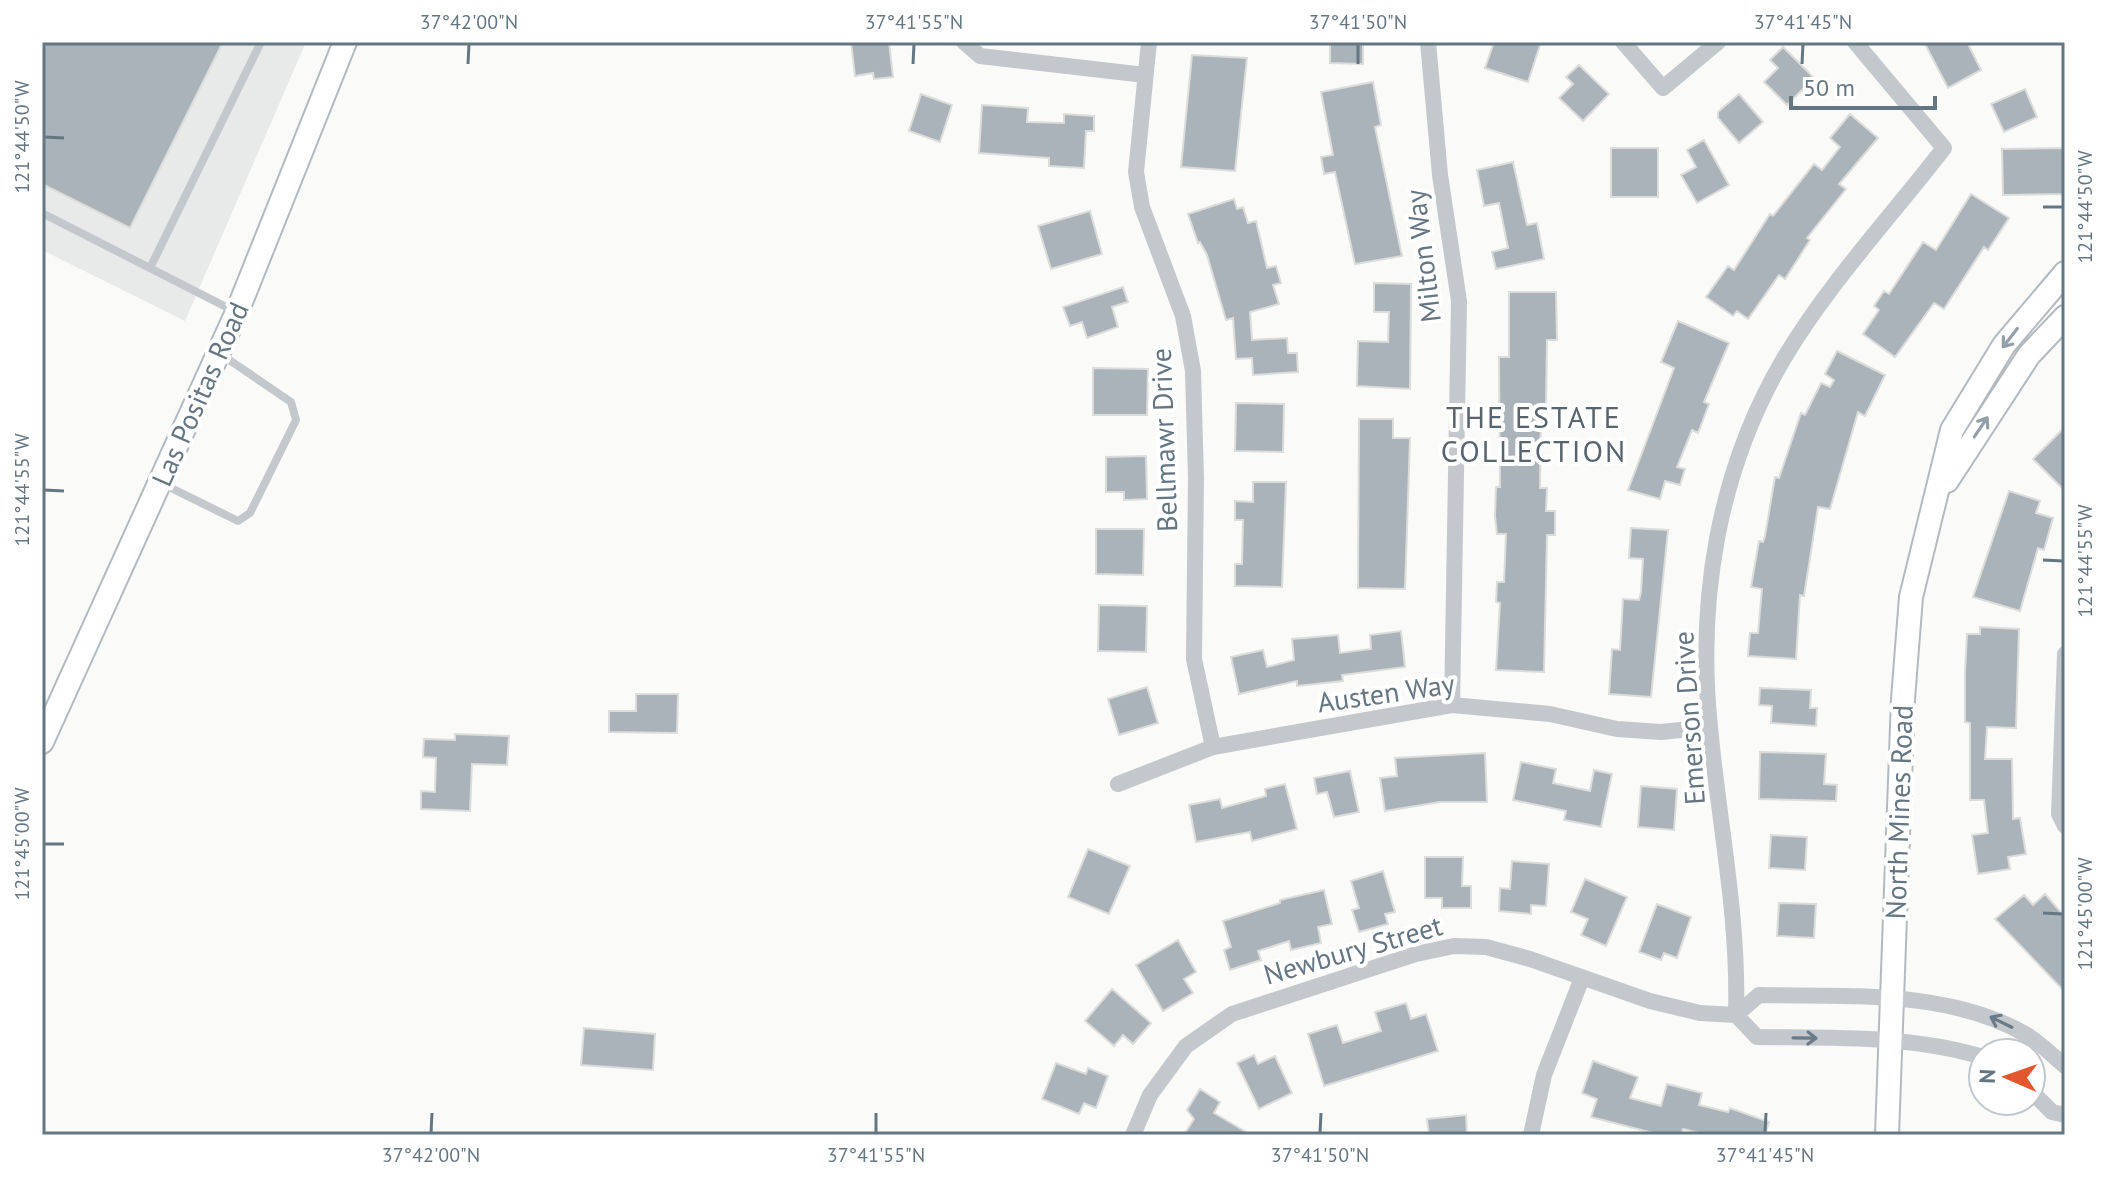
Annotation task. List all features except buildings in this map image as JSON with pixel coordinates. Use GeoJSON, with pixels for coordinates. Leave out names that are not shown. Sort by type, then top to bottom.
{"type":"FeatureCollection","features":[{"type":"Feature","properties":{"kind":"main road","name":"Las Positas Road"},"geometry":{"type":"LineString","coordinates":[[42,742],[237,312],[345,42]]}},
{"type":"Feature","properties":{"kind":"main road","name":"North Mines Road"},"geometry":{"type":"LineString","coordinates":[[1887,1135],[1903,699],[1911,597],[1952,430],[2004,345],[2065,273]]}},
{"type":"Feature","properties":{"kind":"main road","name":"North Mines Road"},"geometry":{"type":"LineString","coordinates":[[1939,493],[2029,355],[2065,317]]}},
{"type":"Feature","properties":{"kind":"street"},"geometry":{"type":"LineString","coordinates":[[964,42],[980,56],[1145,75]]}},
{"type":"Feature","properties":{"kind":"street","name":"Bellmawr Drive"},"geometry":{"type":"LineString","coordinates":[[1149,42],[1136,172],[1142,207],[1183,316],[1193,371],[1196,478],[1194,659],[1213,747]]}},
{"type":"Feature","properties":{"kind":"street","name":"Milton Way"},"geometry":{"type":"LineString","coordinates":[[1428,42],[1440,175],[1459,301],[1452,705]]}},
{"type":"Feature","properties":{"kind":"street"},"geometry":{"type":"LineString","coordinates":[[1623,42],[1663,88],[1718,42]]}},
{"type":"Feature","properties":{"kind":"street","name":"Emerson Drive"},"geometry":{"type":"LineString","coordinates":[[1736,1015],[1738,949],[1710,727],[1704,649],[1712,569],[1726,490],[1749,426],[1783,360],[1828,294],[1944,148],[1855,42]]}},
{"type":"Feature","properties":{"kind":"street"},"geometry":{"type":"LineString","coordinates":[[2065,654],[2059,814],[2065,826]]}},
{"type":"Feature","properties":{"kind":"street","name":"Austen Way"},"geometry":{"type":"LineString","coordinates":[[1118,784],[1213,747],[1452,705],[1550,714],[1617,729],[1661,732],[1710,727]]}},
{"type":"Feature","properties":{"kind":"street","name":"Newbury Street"},"geometry":{"type":"LineString","coordinates":[[1133,1135],[1150,1095],[1186,1046],[1232,1014],[1416,954],[1454,946],[1486,947],[1650,1001],[1700,1013],[1736,1015]]}},
{"type":"Feature","properties":{"kind":"street"},"geometry":{"type":"LineString","coordinates":[[1531,1135],[1531,1122],[1544,1075],[1582,978]]}},
{"type":"Feature","properties":{"kind":"street"},"geometry":{"type":"LineString","coordinates":[[1967,1052],[1946,1046],[1890,1039],[1757,1037],[1736,1015],[1759,995],[1891,999],[1952,1007],[1990,1017],[2029,1036],[2065,1066]]}},
{"type":"Feature","properties":{"kind":"street"},"geometry":{"type":"LineString","coordinates":[[2047,1107],[2052,1112],[2065,1115]]}},
{"type":"Feature","properties":{"kind":"lane"},"geometry":{"type":"LineString","coordinates":[[150,268],[261,42]]}},
{"type":"Feature","properties":{"kind":"lane"},"geometry":{"type":"LineString","coordinates":[[42,213],[237,312]]}},
{"type":"Feature","properties":{"kind":"lane"},"geometry":{"type":"LineString","coordinates":[[160,482],[238,521],[250,513],[296,420],[291,402],[219,353]]}},
{"type":"Feature","properties":{"kind":"shaded area"},"geometry":{"type":"Polygon","coordinates":[[[42,42],[306,42],[185,321],[42,250],[42,42]]]}},
{"type":"Feature","properties":{"kind":"district","name":"THE ESTATE COLLECTION"},"geometry":{"type":"Point","coordinates":[1534,435]}}]}
